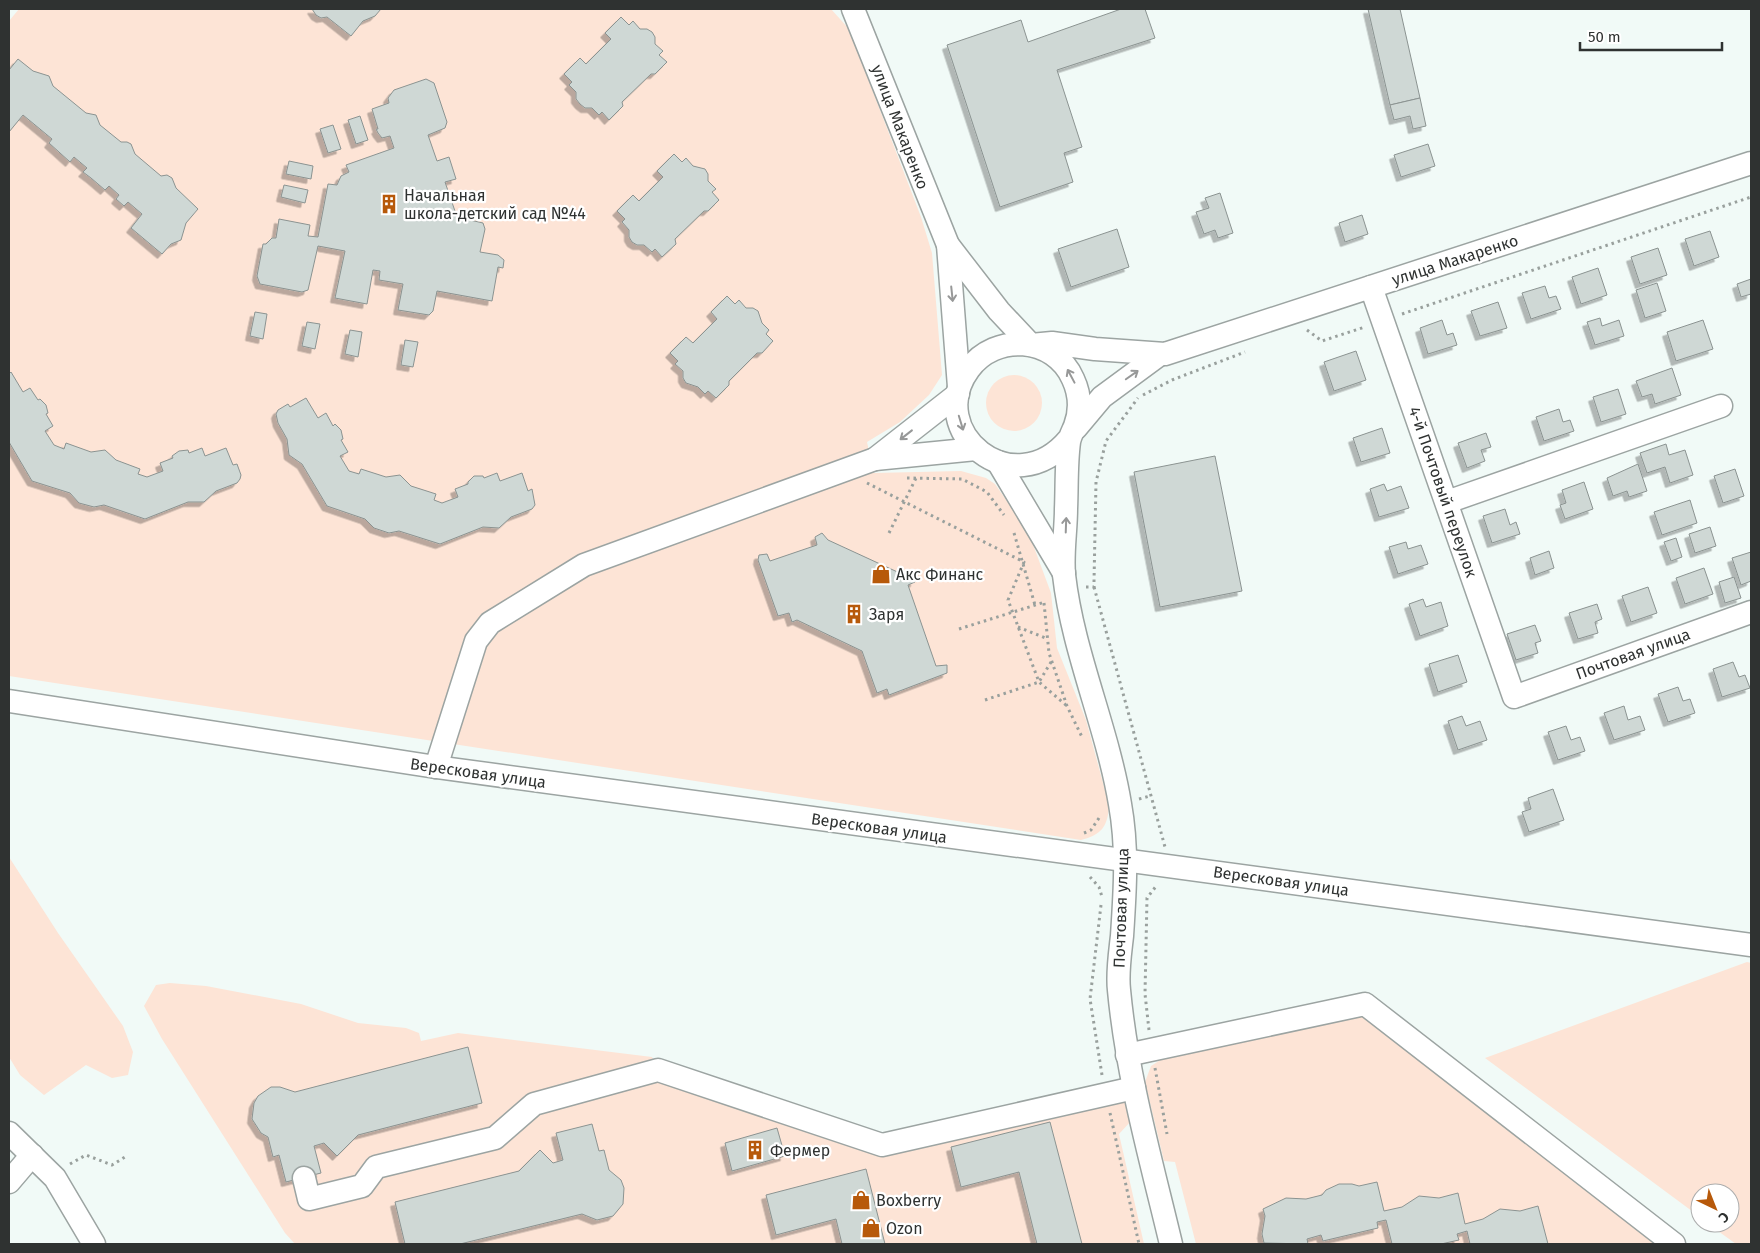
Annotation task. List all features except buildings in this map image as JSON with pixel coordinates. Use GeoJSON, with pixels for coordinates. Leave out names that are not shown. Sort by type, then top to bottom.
{"type":"FeatureCollection","features":[{"type":"Feature","properties":{"kind":"street","name":"улица Макаренко"},"geometry":{"type":"LineString","coordinates":[[853,9],[948,245],[999,311],[1031,345],[1052,343],[1159,355]]}},
{"type":"Feature","properties":{"kind":"street","name":"улица Макаренко"},"geometry":{"type":"LineString","coordinates":[[1070,436],[1102,397],[1159,355],[1751,163]]}},
{"type":"Feature","properties":{"kind":"street","name":"улица Макаренко"},"geometry":{"type":"LineString","coordinates":[[948,245],[958,390]]}},
{"type":"Feature","properties":{"kind":"street","name":"4-й Почтовый переулок"},"geometry":{"type":"LineString","coordinates":[[1371,287],[1514,696]]}},
{"type":"Feature","properties":{"kind":"street"},"geometry":{"type":"LineString","coordinates":[[874,470],[958,390],[975,362],[992,350],[1012,344],[1031,345],[1057,358],[1071,374],[1079,403],[1076,424],[1070,436],[1055,453],[1037,463],[1016,466],[998,462],[976,449],[966,435],[959,419],[958,390]]}},
{"type":"Feature","properties":{"kind":"street"},"geometry":{"type":"LineString","coordinates":[[1446,502],[1721,406]]}},
{"type":"Feature","properties":{"kind":"street","name":"Почтовая улица"},"geometry":{"type":"LineString","coordinates":[[1070,436],[1072,580],[1080,654],[1100,718],[1120,804],[1126,861],[1118,987],[1134,1088],[1171,1244]]}},
{"type":"Feature","properties":{"kind":"street"},"geometry":{"type":"LineString","coordinates":[[436,767],[476,640],[490,623],[584,565],[874,470],[976,449]]}},
{"type":"Feature","properties":{"kind":"street","name":"Почтовая улица"},"geometry":{"type":"LineString","coordinates":[[998,462],[1072,580]]}},
{"type":"Feature","properties":{"kind":"street","name":"Почтовая улица"},"geometry":{"type":"LineString","coordinates":[[1514,696],[1751,612]]}},
{"type":"Feature","properties":{"kind":"street","name":"Вересковая улица"},"geometry":{"type":"LineString","coordinates":[[9,701],[436,767],[1751,945]]}},
{"type":"Feature","properties":{"kind":"street"},"geometry":{"type":"LineString","coordinates":[[1128,1055],[1365,1004],[1674,1244]]}},
{"type":"Feature","properties":{"kind":"street"},"geometry":{"type":"LineString","coordinates":[[304,1178],[309,1199],[362,1186],[376,1166],[495,1138],[534,1104],[658,1070],[882,1145],[1134,1088]]}},
{"type":"Feature","properties":{"kind":"street"},"geometry":{"type":"LineString","coordinates":[[9,1133],[52,1175],[94,1244]]}},
{"type":"Feature","properties":{"kind":"street"},"geometry":{"type":"LineString","coordinates":[[9,1182],[32,1155]]}},
{"type":"Feature","properties":{"kind":"path"},"geometry":{"type":"LineString","coordinates":[[1298,332],[1306,329],[1322,341],[1751,197]]}},
{"type":"Feature","properties":{"kind":"path"},"geometry":{"type":"LineString","coordinates":[[1165,854],[1165,844],[1150,796],[1094,587],[1096,482],[1106,441],[1139,396],[1172,380],[1247,351]]}},
{"type":"Feature","properties":{"kind":"path"},"geometry":{"type":"LineString","coordinates":[[874,470],[864,482],[1024,562]]}},
{"type":"Feature","properties":{"kind":"path"},"geometry":{"type":"LineString","coordinates":[[900,478],[962,479],[987,492],[1009,523]]}},
{"type":"Feature","properties":{"kind":"path"},"geometry":{"type":"LineString","coordinates":[[889,533],[916,478]]}},
{"type":"Feature","properties":{"kind":"path"},"geometry":{"type":"LineString","coordinates":[[1014,532],[1035,605]]}},
{"type":"Feature","properties":{"kind":"path"},"geometry":{"type":"LineString","coordinates":[[1024,562],[1008,600],[1039,682],[1067,706]]}},
{"type":"Feature","properties":{"kind":"path"},"geometry":{"type":"LineString","coordinates":[[1072,580],[1094,587]]}},
{"type":"Feature","properties":{"kind":"path"},"geometry":{"type":"LineString","coordinates":[[959,629],[1012,611],[1044,603],[1051,599]]}},
{"type":"Feature","properties":{"kind":"path"},"geometry":{"type":"LineString","coordinates":[[1044,603],[1052,661],[1067,706],[1084,742]]}},
{"type":"Feature","properties":{"kind":"path"},"geometry":{"type":"LineString","coordinates":[[1018,627],[1048,640]]}},
{"type":"Feature","properties":{"kind":"path"},"geometry":{"type":"LineString","coordinates":[[985,700],[1039,682],[1052,661]]}},
{"type":"Feature","properties":{"kind":"path"},"geometry":{"type":"LineString","coordinates":[[1136,800],[1150,796]]}},
{"type":"Feature","properties":{"kind":"path"},"geometry":{"type":"LineString","coordinates":[[1083,834],[1092,830],[1100,818],[1102,807]]}},
{"type":"Feature","properties":{"kind":"path"},"geometry":{"type":"LineString","coordinates":[[1157,884],[1147,898],[1145,994],[1152,1050],[1168,1135]]}},
{"type":"Feature","properties":{"kind":"path"},"geometry":{"type":"LineString","coordinates":[[52,1175],[86,1155],[112,1165],[126,1157]]}},
{"type":"Feature","properties":{"kind":"shaded area"},"geometry":{"type":"Polygon","coordinates":[[[19,9],[831,9],[849,29],[921,217],[932,253],[942,375],[929,395],[900,422],[867,442],[874,473],[961,471],[986,478],[995,484],[1028,531],[1051,593],[1057,648],[1086,720],[1109,805],[1107,819],[1102,829],[1094,836],[1081,840],[9,676],[9,21],[19,9]]]}},
{"type":"Feature","properties":{"kind":"shaded area"},"geometry":{"type":"Polygon","coordinates":[[[1008,375],[1020,375],[1034,383],[1042,397],[1040,414],[1034,423],[1020,431],[1008,431],[998,426],[991,419],[986,409],[986,397],[991,387],[998,380],[1008,375]]]}},
{"type":"Feature","properties":{"kind":"shaded area"},"geometry":{"type":"Polygon","coordinates":[[[9,857],[58,933],[123,1026],[133,1052],[128,1075],[112,1078],[86,1065],[44,1095],[20,1075],[9,1057],[9,857]]]}},
{"type":"Feature","properties":{"kind":"shaded area"},"geometry":{"type":"Polygon","coordinates":[[[1747,962],[1751,963],[1751,1244],[1736,1244],[1721,1233],[1740,1233],[1740,1183],[1690,1183],[1690,1210],[1485,1058],[1747,962]]]}},
{"type":"Feature","properties":{"kind":"shaded area"},"geometry":{"type":"Polygon","coordinates":[[[170,983],[206,986],[301,1004],[358,1023],[406,1028],[419,1033],[421,1041],[458,1033],[652,1057],[667,1085],[882,1152],[1120,1099],[1126,1103],[1132,1120],[1119,1134],[1144,1244],[295,1244],[285,1233],[162,1039],[144,1006],[156,985],[170,983]]]}},
{"type":"Feature","properties":{"kind":"shaded area"},"geometry":{"type":"Polygon","coordinates":[[[1361,1015],[1657,1244],[1196,1244],[1175,1162],[1164,1161],[1145,1082],[1151,1066],[1162,1059],[1361,1015]]]}},
{"type":"Feature","properties":{"kind":"place","name":"Начальная школа-детский сад №44"},"geometry":{"type":"Point","coordinates":[389,204]}},
{"type":"Feature","properties":{"kind":"place","name":"Акс Финанс"},"geometry":{"type":"Point","coordinates":[881,574]}},
{"type":"Feature","properties":{"kind":"place","name":"Заря"},"geometry":{"type":"Point","coordinates":[854,614]}},
{"type":"Feature","properties":{"kind":"place","name":"Фермер"},"geometry":{"type":"Point","coordinates":[755,1150]}},
{"type":"Feature","properties":{"kind":"place","name":"Boxberry"},"geometry":{"type":"Point","coordinates":[861,1200]}},
{"type":"Feature","properties":{"kind":"place","name":"Ozon"},"geometry":{"type":"Point","coordinates":[871,1228]}}]}
